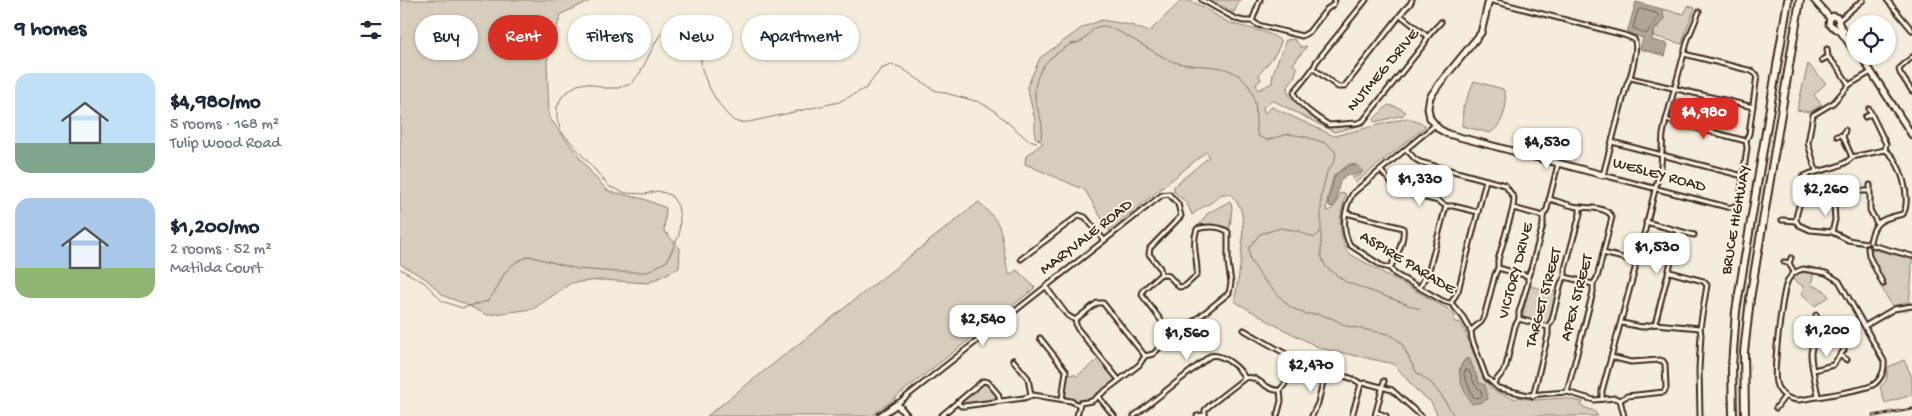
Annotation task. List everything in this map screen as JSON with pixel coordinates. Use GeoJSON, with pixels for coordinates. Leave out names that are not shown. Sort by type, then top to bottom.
{"type":"FeatureCollection","features":[{"type":"Feature","properties":{"kind":"highway","name":"BRUCE HIGHWAY"},"geometry":{"type":"LineString","coordinates":[[1733,416],[1734,330],[1739,289],[1788,0]]}},
{"type":"Feature","properties":{"kind":"highway","name":"BRUCE HIGHWAY"},"geometry":{"type":"LineString","coordinates":[[1746,415],[1744,352],[1750,299],[1800,0]]}},
{"type":"Feature","properties":{"kind":"highway"},"geometry":{"type":"LineString","coordinates":[[1729,416],[1728,389],[1732,380]]}},
{"type":"Feature","properties":{"kind":"street"},"geometry":{"type":"LineString","coordinates":[[1202,0],[1234,18],[1252,21],[1261,26],[1304,36],[1327,9],[1333,5],[1335,0]]}},
{"type":"Feature","properties":{"kind":"street"},"geometry":{"type":"LineString","coordinates":[[1252,21],[1260,0]]}},
{"type":"Feature","properties":{"kind":"street","name":"NUTMEG DRIVE"},"geometry":{"type":"LineString","coordinates":[[1366,0],[1295,91],[1294,96],[1298,102],[1329,125],[1359,123],[1365,118],[1425,43],[1427,36],[1441,22]]}},
{"type":"Feature","properties":{"kind":"street"},"geometry":{"type":"LineString","coordinates":[[1314,69],[1338,87],[1343,87],[1412,0]]}},
{"type":"Feature","properties":{"kind":"street"},"geometry":{"type":"LineString","coordinates":[[1435,125],[1428,111],[1431,96],[1481,33],[1489,0],[1633,38],[1637,44],[1630,78],[1604,175]]}},
{"type":"Feature","properties":{"kind":"street"},"geometry":{"type":"LineString","coordinates":[[1814,0],[1830,18]]}},
{"type":"Feature","properties":{"kind":"street"},"geometry":{"type":"LineString","coordinates":[[1830,18],[1829,24],[1838,24],[1863,0]]}},
{"type":"Feature","properties":{"kind":"street"},"geometry":{"type":"LineString","coordinates":[[1887,0],[1912,30]]}},
{"type":"Feature","properties":{"kind":"street"},"geometry":{"type":"LineString","coordinates":[[1602,399],[1618,329],[1622,323],[1622,314],[1635,261],[1655,188],[1662,155],[1666,120],[1690,33],[1699,12]]}},
{"type":"Feature","properties":{"kind":"street"},"geometry":{"type":"LineString","coordinates":[[1400,15],[1427,36]]}},
{"type":"Feature","properties":{"kind":"street"},"geometry":{"type":"LineString","coordinates":[[1830,18],[1835,16],[1846,37]]}},
{"type":"Feature","properties":{"kind":"street"},"geometry":{"type":"LineString","coordinates":[[1838,24],[1846,35]]}},
{"type":"Feature","properties":{"kind":"street"},"geometry":{"type":"LineString","coordinates":[[1827,49],[1828,57],[1839,69],[1849,85]]}},
{"type":"Feature","properties":{"kind":"street"},"geometry":{"type":"LineString","coordinates":[[1612,142],[1743,176],[1747,148],[1746,141],[1757,78],[1756,73],[1684,54]]}},
{"type":"Feature","properties":{"kind":"street"},"geometry":{"type":"LineString","coordinates":[[1822,60],[1828,57]]}},
{"type":"Feature","properties":{"kind":"street"},"geometry":{"type":"LineString","coordinates":[[1912,57],[1899,69],[1912,91]]}},
{"type":"Feature","properties":{"kind":"street"},"geometry":{"type":"LineString","coordinates":[[1866,65],[1910,129],[1912,135]]}},
{"type":"Feature","properties":{"kind":"street"},"geometry":{"type":"LineString","coordinates":[[1816,171],[1808,143],[1813,116],[1833,103],[1849,85],[1871,73]]}},
{"type":"Feature","properties":{"kind":"street"},"geometry":{"type":"LineString","coordinates":[[1630,78],[1709,95],[1753,107]]}},
{"type":"Feature","properties":{"kind":"street"},"geometry":{"type":"LineString","coordinates":[[1869,109],[1886,144],[1885,150]]}},
{"type":"Feature","properties":{"kind":"street"},"geometry":{"type":"LineString","coordinates":[[1865,116],[1871,114]]}},
{"type":"Feature","properties":{"kind":"street"},"geometry":{"type":"LineString","coordinates":[[1666,120],[1746,141]]}},
{"type":"Feature","properties":{"kind":"street","name":"ASPIRE PARADE"},"geometry":{"type":"LineString","coordinates":[[1435,125],[1353,193],[1347,205],[1344,220],[1350,245],[1382,266],[1390,268],[1395,274],[1451,303],[1463,317],[1470,330],[1486,377],[1494,383]]}},
{"type":"Feature","properties":{"kind":"street","name":"WESLEY ROAD"},"geometry":{"type":"LineString","coordinates":[[1435,125],[1451,135],[1727,207],[1735,206],[1740,199],[1743,176]]}},
{"type":"Feature","properties":{"kind":"street"},"geometry":{"type":"LineString","coordinates":[[1845,130],[1843,135],[1852,157]]}},
{"type":"Feature","properties":{"kind":"street"},"geometry":{"type":"LineString","coordinates":[[1837,136],[1843,135]]}},
{"type":"Feature","properties":{"kind":"street"},"geometry":{"type":"LineString","coordinates":[[1406,148],[1420,162],[1508,187],[1514,198],[1484,318],[1470,330]]}},
{"type":"Feature","properties":{"kind":"street"},"geometry":{"type":"LineString","coordinates":[[1796,221],[1802,195],[1802,179],[1816,171],[1821,172],[1836,167],[1852,157],[1885,150],[1892,155],[1901,168],[1906,190],[1906,209],[1903,214],[1877,223],[1872,230],[1869,256],[1883,279],[1883,284]]}},
{"type":"Feature","properties":{"kind":"street","name":"VICTORY DRIVE"},"geometry":{"type":"LineString","coordinates":[[1494,383],[1505,368],[1543,224],[1543,216],[1547,211],[1559,163]]}},
{"type":"Feature","properties":{"kind":"street"},"geometry":{"type":"LineString","coordinates":[[1381,171],[1399,191],[1439,202],[1446,206],[1478,212]]}},
{"type":"Feature","properties":{"kind":"street"},"geometry":{"type":"LineString","coordinates":[[1451,303],[1458,291],[1486,180]]}},
{"type":"Feature","properties":{"kind":"street"},"geometry":{"type":"LineString","coordinates":[[1870,185],[1868,191],[1870,210],[1877,223]]}},
{"type":"Feature","properties":{"kind":"street"},"geometry":{"type":"LineString","coordinates":[[1860,191],[1868,191]]}},
{"type":"Feature","properties":{"kind":"street","name":"MARYVALE ROAD"},"geometry":{"type":"LineString","coordinates":[[880,416],[1162,194],[1168,193],[1178,204],[1181,216],[1149,250],[1149,254],[1160,268],[1161,274]]}},
{"type":"Feature","properties":{"kind":"street","name":"APEX STREET"},"geometry":{"type":"LineString","coordinates":[[1549,199],[1580,207],[1586,206],[1611,214],[1597,278],[1593,284],[1593,293],[1567,392]]}},
{"type":"Feature","properties":{"kind":"street"},"geometry":{"type":"LineString","coordinates":[[1827,204],[1838,202]]}},
{"type":"Feature","properties":{"kind":"street"},"geometry":{"type":"LineString","coordinates":[[1832,232],[1835,220],[1834,204]]}},
{"type":"Feature","properties":{"kind":"street"},"geometry":{"type":"LineString","coordinates":[[1420,287],[1429,270],[1446,206]]}},
{"type":"Feature","properties":{"kind":"street","name":"TARGET STREET"},"geometry":{"type":"LineString","coordinates":[[1533,396],[1549,334],[1548,327],[1552,320],[1561,283],[1565,277],[1565,269],[1580,207]]}},
{"type":"Feature","properties":{"kind":"street"},"geometry":{"type":"LineString","coordinates":[[1513,208],[1543,216]]}},
{"type":"Feature","properties":{"kind":"street"},"geometry":{"type":"LineString","coordinates":[[1346,213],[1402,228],[1404,232],[1398,252],[1390,268]]}},
{"type":"Feature","properties":{"kind":"street"},"geometry":{"type":"LineString","coordinates":[[1021,259],[1078,215],[1085,217],[1104,240]]}},
{"type":"Feature","properties":{"kind":"street"},"geometry":{"type":"LineString","coordinates":[[1782,220],[1796,221],[1807,229],[1832,232],[1848,240],[1912,256]]}},
{"type":"Feature","properties":{"kind":"street"},"geometry":{"type":"LineString","coordinates":[[1646,222],[1694,235]]}},
{"type":"Feature","properties":{"kind":"street"},"geometry":{"type":"LineString","coordinates":[[1076,416],[1079,405],[1083,402],[1092,401],[1139,365],[1145,356],[1154,352],[1168,341],[1169,331],[1142,295],[1143,290],[1161,274],[1169,276],[1179,287],[1185,286],[1197,275],[1195,253],[1198,229],[1203,227],[1223,229],[1228,232],[1228,262],[1232,283],[1230,293],[1178,334],[1170,336]]}},
{"type":"Feature","properties":{"kind":"street"},"geometry":{"type":"LineString","coordinates":[[1655,324],[1666,279],[1670,272],[1670,264],[1679,231]]}},
{"type":"Feature","properties":{"kind":"street"},"geometry":{"type":"LineString","coordinates":[[1603,253],[1635,261]]}},
{"type":"Feature","properties":{"kind":"street"},"geometry":{"type":"LineString","coordinates":[[1791,258],[1786,263],[1794,272]]}},
{"type":"Feature","properties":{"kind":"street"},"geometry":{"type":"LineString","coordinates":[[1498,268],[1528,276]]}},
{"type":"Feature","properties":{"kind":"street"},"geometry":{"type":"LineString","coordinates":[[1808,268],[1826,272],[1835,277],[1865,326],[1884,361],[1883,371],[1879,380],[1864,388],[1795,400],[1785,396],[1776,384],[1775,360],[1785,288],[1794,272],[1808,268]]}},
{"type":"Feature","properties":{"kind":"street"},"geometry":{"type":"LineString","coordinates":[[1670,272],[1703,281],[1706,284],[1700,328],[1700,416]]}},
{"type":"Feature","properties":{"kind":"street"},"geometry":{"type":"LineString","coordinates":[[1565,277],[1593,284]]}},
{"type":"Feature","properties":{"kind":"street"},"geometry":{"type":"LineString","coordinates":[[1046,286],[1119,380]]}},
{"type":"Feature","properties":{"kind":"street"},"geometry":{"type":"LineString","coordinates":[[1074,320],[1097,303],[1103,303],[1145,356]]}},
{"type":"Feature","properties":{"kind":"street"},"geometry":{"type":"LineString","coordinates":[[1865,326],[1894,309],[1912,306]]}},
{"type":"Feature","properties":{"kind":"street"},"geometry":{"type":"LineString","coordinates":[[1816,315],[1817,324],[1811,352],[1818,396]]}},
{"type":"Feature","properties":{"kind":"street"},"geometry":{"type":"LineString","coordinates":[[1519,319],[1548,327]]}},
{"type":"Feature","properties":{"kind":"street"},"geometry":{"type":"LineString","coordinates":[[1622,323],[1642,327],[1655,324],[1700,328]]}},
{"type":"Feature","properties":{"kind":"street"},"geometry":{"type":"LineString","coordinates":[[1817,324],[1822,325]]}},
{"type":"Feature","properties":{"kind":"street"},"geometry":{"type":"LineString","coordinates":[[1244,330],[1286,354],[1293,366]]}},
{"type":"Feature","properties":{"kind":"street"},"geometry":{"type":"LineString","coordinates":[[1040,338],[1066,371],[1062,399]]}},
{"type":"Feature","properties":{"kind":"street"},"geometry":{"type":"LineString","coordinates":[[1814,370],[1830,366],[1841,356],[1844,350]]}},
{"type":"Feature","properties":{"kind":"street"},"geometry":{"type":"LineString","coordinates":[[1134,416],[1210,356],[1217,355],[1232,364],[1240,370],[1244,378]]}},
{"type":"Feature","properties":{"kind":"street"},"geometry":{"type":"LineString","coordinates":[[1841,356],[1847,360]]}},
{"type":"Feature","properties":{"kind":"street"},"geometry":{"type":"LineString","coordinates":[[1494,383],[1500,389],[1533,396],[1567,392],[1593,400],[1615,398],[1620,400],[1627,396],[1664,392],[1666,388],[1665,364],[1662,360],[1631,362],[1611,357]]}},
{"type":"Feature","properties":{"kind":"street"},"geometry":{"type":"LineString","coordinates":[[1013,360],[1028,378],[1031,395]]}},
{"type":"Feature","properties":{"kind":"street"},"geometry":{"type":"LineString","coordinates":[[1197,416],[1205,416],[1209,406],[1244,378],[1252,377],[1273,390],[1280,390],[1285,386],[1289,369],[1299,364],[1325,374],[1333,374],[1356,380],[1360,384]]}},
{"type":"Feature","properties":{"kind":"street"},"geometry":{"type":"LineString","coordinates":[[1312,416],[1318,404],[1325,374]]}},
{"type":"Feature","properties":{"kind":"street"},"geometry":{"type":"LineString","coordinates":[[941,416],[985,381],[995,390],[1000,401]]}},
{"type":"Feature","properties":{"kind":"street"},"geometry":{"type":"LineString","coordinates":[[1384,381],[1380,386],[1376,414],[1386,416]]}},
{"type":"Feature","properties":{"kind":"street"},"geometry":{"type":"LineString","coordinates":[[1360,384],[1365,383],[1395,391],[1420,416]]}},
{"type":"Feature","properties":{"kind":"street"},"geometry":{"type":"LineString","coordinates":[[1352,416],[1360,384]]}},
{"type":"Feature","properties":{"kind":"street"},"geometry":{"type":"LineString","coordinates":[[1277,416],[1281,401],[1280,390]]}},
{"type":"Feature","properties":{"kind":"street"},"geometry":{"type":"LineString","coordinates":[[957,402],[963,406],[1024,398],[1031,395],[1062,399],[1079,405]]}},
{"type":"Feature","properties":{"kind":"street"},"geometry":{"type":"LineString","coordinates":[[1098,396],[1114,416]]}},
{"type":"Feature","properties":{"kind":"street"},"geometry":{"type":"LineString","coordinates":[[1776,408],[1785,396]]}},
{"type":"Feature","properties":{"kind":"street"},"geometry":{"type":"LineString","coordinates":[[1620,400],[1624,416]]}},
{"type":"Feature","properties":{"kind":"street"},"geometry":{"type":"LineString","coordinates":[[896,404],[903,416]]}},
{"type":"Feature","properties":{"kind":"street"},"geometry":{"type":"LineString","coordinates":[[896,404],[907,416]]}},
{"type":"Feature","properties":{"kind":"shaded area"},"geometry":{"type":"Polygon","coordinates":[[[400,0],[592,0],[561,14],[558,24],[558,15],[488,15],[488,60],[547,60],[549,117],[593,175],[608,191],[644,199],[666,208],[664,231],[680,248],[679,268],[648,283],[601,280],[571,283],[533,309],[487,315],[444,296],[426,279],[400,264],[400,0]]]}},
{"type":"Feature","properties":{"kind":"shaded area"},"geometry":{"type":"Polygon","coordinates":[[[1182,0],[1200,5],[1228,22],[1269,34],[1281,41],[1275,55],[1259,75],[1261,80],[1256,84],[1258,90],[1272,83],[1272,77],[1286,40],[1294,39],[1301,47],[1307,46],[1293,64],[1297,68],[1287,89],[1290,97],[1326,124],[1334,127],[1362,123],[1363,125],[1334,132],[1272,100],[1263,107],[1264,113],[1272,107],[1334,136],[1407,118],[1425,125],[1425,127],[1355,183],[1352,178],[1360,175],[1363,171],[1357,165],[1350,164],[1334,175],[1327,201],[1328,205],[1326,206],[1327,211],[1330,210],[1336,204],[1340,193],[1346,194],[1340,224],[1344,246],[1348,253],[1448,309],[1456,316],[1453,319],[1456,323],[1460,322],[1464,329],[1484,380],[1494,391],[1516,399],[1518,397],[1534,400],[1564,398],[1583,402],[1581,406],[1594,411],[1598,416],[1438,416],[1431,402],[1416,390],[1394,364],[1320,348],[1234,301],[1240,269],[1243,229],[1239,206],[1230,194],[1222,194],[1192,215],[1187,203],[1174,192],[1174,186],[1209,157],[1206,152],[1109,231],[1085,190],[1025,164],[1026,156],[1043,143],[1035,137],[1035,120],[1027,87],[1040,58],[1083,27],[1102,20],[1131,25],[1149,32],[1182,0]],[[1469,358],[1464,360],[1459,370],[1479,383],[1469,358]]]}},
{"type":"Feature","properties":{"kind":"shaded area"},"geometry":{"type":"Polygon","coordinates":[[[1209,0],[1240,0],[1234,12],[1209,0]]]}},
{"type":"Feature","properties":{"kind":"shaded area"},"geometry":{"type":"Polygon","coordinates":[[[1688,6],[1695,8],[1682,44],[1653,36],[1655,30],[1664,19],[1662,9],[1684,14],[1688,6]]]}},
{"type":"Feature","properties":{"kind":"shaded area"},"geometry":{"type":"Polygon","coordinates":[[[1808,64],[1826,83],[1814,95],[1822,105],[1810,112],[1797,110],[1808,64]]]}},
{"type":"Feature","properties":{"kind":"shaded area"},"geometry":{"type":"Polygon","coordinates":[[[1474,81],[1503,89],[1505,94],[1506,100],[1502,119],[1495,130],[1490,133],[1462,126],[1463,108],[1474,81]]]}},
{"type":"Feature","properties":{"kind":"shaded area"},"geometry":{"type":"Polygon","coordinates":[[[1388,105],[1400,108],[1406,112],[1403,115],[1375,122],[1373,120],[1388,105]]]}},
{"type":"Feature","properties":{"kind":"shaded area"},"geometry":{"type":"Polygon","coordinates":[[[1230,201],[1232,207],[1230,228],[1199,225],[1208,213],[1230,201]]]}},
{"type":"Feature","properties":{"kind":"shaded area"},"geometry":{"type":"Polygon","coordinates":[[[979,202],[998,224],[1008,272],[1010,275],[1017,270],[1035,288],[872,416],[707,416],[979,202]]]}},
{"type":"Feature","properties":{"kind":"shaded area"},"geometry":{"type":"Polygon","coordinates":[[[1872,249],[1912,259],[1909,302],[1892,306],[1878,281],[1882,278],[1869,255],[1872,249]]]}},
{"type":"Feature","properties":{"kind":"shaded area"},"geometry":{"type":"Polygon","coordinates":[[[1807,271],[1814,273],[1811,285],[1824,290],[1829,297],[1815,306],[1802,294],[1803,286],[1792,279],[1795,275],[1807,271]]]}},
{"type":"Feature","properties":{"kind":"shaded area"},"geometry":{"type":"Polygon","coordinates":[[[1529,286],[1558,292],[1549,326],[1522,320],[1529,286]]]}},
{"type":"Feature","properties":{"kind":"shaded area"},"geometry":{"type":"Polygon","coordinates":[[[1100,358],[1115,377],[1115,380],[1089,401],[1079,403],[1066,398],[1068,375],[1074,374],[1077,376],[1100,358]]]}},
{"type":"Feature","properties":{"kind":"shaded area"},"geometry":{"type":"Polygon","coordinates":[[[1904,360],[1912,377],[1912,395],[1885,403],[1880,387],[1886,381],[1888,367],[1904,360]]]}},
{"type":"Feature","properties":{"kind":"shaded area"},"geometry":{"type":"Polygon","coordinates":[[[982,384],[986,384],[996,396],[995,400],[960,405],[960,402],[982,384]]]}},
{"type":"Feature","properties":{"kind":"water"},"geometry":{"type":"Polygon","coordinates":[[[1636,2],[1662,9],[1664,19],[1653,32],[1652,40],[1668,44],[1665,56],[1640,49],[1643,38],[1627,33],[1636,2]]]}},
{"type":"Feature","properties":{"kind":"water"},"geometry":{"type":"Polygon","coordinates":[[[1350,165],[1356,166],[1362,172],[1346,175],[1342,179],[1337,199],[1333,207],[1329,206],[1328,200],[1335,175],[1350,165]]]}},
{"type":"Feature","properties":{"kind":"water"},"geometry":{"type":"Polygon","coordinates":[[[1469,358],[1479,383],[1485,385],[1488,399],[1472,404],[1460,380],[1461,367],[1469,358]]]}},
{"type":"Feature","properties":{"kind":"waterway"},"geometry":{"type":"LineString","coordinates":[[400,269],[425,283],[442,301],[462,308],[488,301],[505,272],[516,262],[529,256],[577,269],[618,272],[647,272],[667,261],[679,235],[680,218],[678,206],[671,195],[658,191],[644,194],[626,193],[610,187],[561,131],[557,119],[557,107],[563,95],[577,85],[587,83],[604,88],[618,88],[631,84],[640,73],[659,36],[672,24],[685,18],[697,18],[706,22],[711,27],[713,42],[705,51],[701,62],[704,76],[720,105],[737,122],[749,122],[839,102],[866,88],[881,69],[891,65],[900,67],[934,90],[979,102],[992,109],[1028,140],[1037,142],[1041,138],[1042,125],[1035,100],[1035,91],[1042,68],[1059,51],[1071,44],[1082,41],[1093,29],[1103,26],[1116,30],[1171,61],[1181,64],[1222,68],[1240,77],[1252,91],[1258,136],[1267,140],[1289,134],[1328,144],[1336,153],[1334,162],[1327,172],[1321,196],[1321,256],[1326,267],[1346,282],[1420,309]]}},
{"type":"Feature","properties":{"kind":"waterway"},"geometry":{"type":"LineString","coordinates":[[1320,232],[1314,238],[1298,231],[1281,228],[1260,234],[1249,248],[1250,260],[1263,279],[1290,307],[1305,314],[1318,314],[1334,319],[1346,326],[1389,334],[1401,342],[1416,372],[1431,383],[1454,416]]}},
{"type":"Feature","properties":{"kind":"railway"},"geometry":{"type":"LineString","coordinates":[[1873,416],[1912,409]]}}]}
